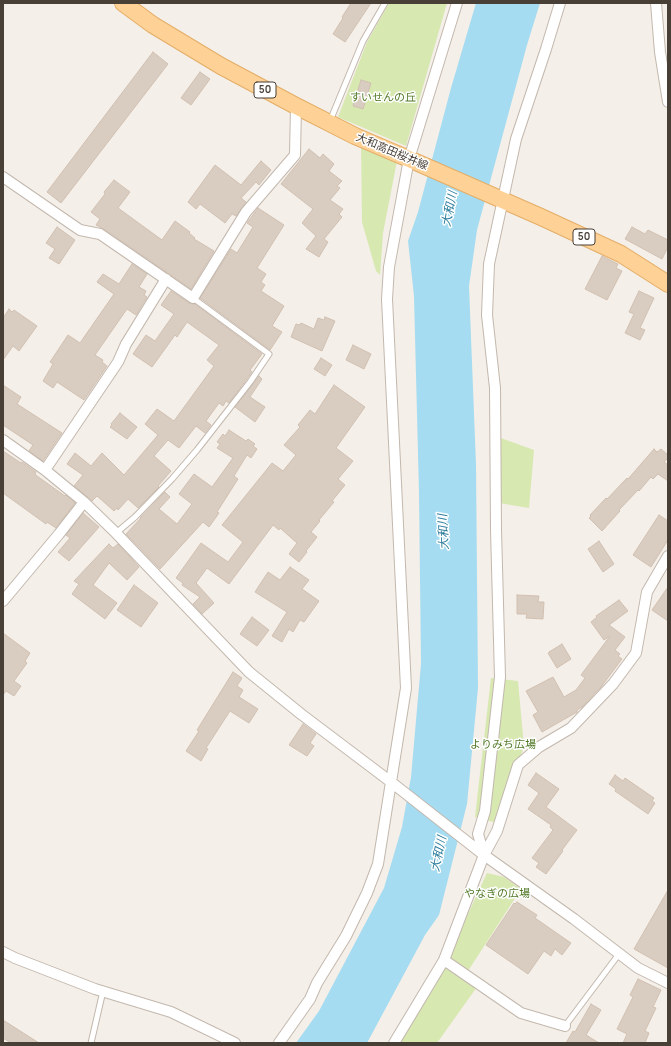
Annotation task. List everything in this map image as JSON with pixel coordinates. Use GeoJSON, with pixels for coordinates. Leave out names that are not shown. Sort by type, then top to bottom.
{"type":"FeatureCollection","features":[{"type":"Feature","properties":{"kind":"main road","name":"大和高田桜井線"},"geometry":{"type":"LineString","coordinates":[[123,3],[153,25],[222,66],[296,106],[355,136],[622,254],[668,284]]}},
{"type":"Feature","properties":{"kind":"street"},"geometry":{"type":"LineString","coordinates":[[279,1043],[310,999],[346,936],[367,893],[378,864],[394,784],[406,688],[387,299],[389,267],[412,160],[457,3]]}},
{"type":"Feature","properties":{"kind":"street"},"geometry":{"type":"LineString","coordinates":[[484,855],[478,834],[485,810],[500,677],[496,530],[495,388],[487,314],[489,264],[500,199],[516,139],[560,3]]}},
{"type":"Feature","properties":{"kind":"street"},"geometry":{"type":"LineString","coordinates":[[656,3],[660,52],[668,102]]}},
{"type":"Feature","properties":{"kind":"street"},"geometry":{"type":"LineString","coordinates":[[3,177],[80,230],[100,234],[193,298],[246,212],[295,155],[296,106]]}},
{"type":"Feature","properties":{"kind":"street"},"geometry":{"type":"LineString","coordinates":[[45,470],[118,362],[126,344],[166,279]]}},
{"type":"Feature","properties":{"kind":"street"},"geometry":{"type":"LineString","coordinates":[[3,440],[45,470],[84,502],[116,533],[249,672],[484,855],[574,919],[638,968],[668,983]]}},
{"type":"Feature","properties":{"kind":"street"},"geometry":{"type":"LineString","coordinates":[[3,601],[84,502]]}},
{"type":"Feature","properties":{"kind":"street"},"geometry":{"type":"LineString","coordinates":[[394,1043],[444,960],[484,855],[497,831],[518,765],[539,747],[571,728],[613,684],[636,653],[647,592],[668,556]]}},
{"type":"Feature","properties":{"kind":"street"},"geometry":{"type":"LineString","coordinates":[[3,952],[15,958],[103,991],[171,1012],[236,1043]]}},
{"type":"Feature","properties":{"kind":"street"},"geometry":{"type":"LineString","coordinates":[[444,960],[521,1013],[565,1026]]}},
{"type":"Feature","properties":{"kind":"lane"},"geometry":{"type":"LineString","coordinates":[[329,123],[363,41],[385,3]]}},
{"type":"Feature","properties":{"kind":"lane"},"geometry":{"type":"LineString","coordinates":[[116,533],[135,517],[198,450],[250,382],[269,354],[193,298]]}},
{"type":"Feature","properties":{"kind":"lane"},"geometry":{"type":"LineString","coordinates":[[565,1026],[619,954]]}},
{"type":"Feature","properties":{"kind":"lane"},"geometry":{"type":"LineString","coordinates":[[92,1043],[103,991]]}},
{"type":"Feature","properties":{"kind":"green space","name":"すいせんの丘"},"geometry":{"type":"Polygon","coordinates":[[[389,3],[447,3],[406,146],[338,117],[367,42],[389,3]]]}},
{"type":"Feature","properties":{"kind":"green space"},"geometry":{"type":"Polygon","coordinates":[[[361,144],[397,161],[383,233],[380,275],[376,271],[362,222],[361,144]]]}},
{"type":"Feature","properties":{"kind":"green space"},"geometry":{"type":"Polygon","coordinates":[[[498,437],[534,450],[529,508],[499,503],[498,437]]]}},
{"type":"Feature","properties":{"kind":"green space","name":"よりみち広場"},"geometry":{"type":"Polygon","coordinates":[[[491,678],[518,681],[524,747],[497,821],[493,822],[475,817],[491,678]]]}},
{"type":"Feature","properties":{"kind":"green space","name":"やなぎの広場"},"geometry":{"type":"Polygon","coordinates":[[[487,873],[504,877],[521,889],[468,971],[447,959],[487,873]]]}},
{"type":"Feature","properties":{"kind":"green space"},"geometry":{"type":"Polygon","coordinates":[[[446,964],[477,987],[437,1043],[397,1043],[446,964]]]}},
{"type":"Feature","properties":{"kind":"water","name":"大和川"},"geometry":{"type":"Polygon","coordinates":[[[476,3],[540,3],[527,45],[477,230],[469,286],[476,465],[478,688],[467,804],[439,915],[425,935],[367,1043],[296,1043],[319,1011],[384,888],[402,827],[411,777],[421,664],[419,493],[414,296],[408,241],[418,212],[451,88],[476,3]]]}},
{"type":"Feature","properties":{"kind":"building"},"geometry":{"type":"Polygon","coordinates":[[[351,3],[371,3],[345,42],[333,34],[351,3]]]}},
{"type":"Feature","properties":{"kind":"building"},"geometry":{"type":"Polygon","coordinates":[[[153,52],[168,64],[61,203],[47,192],[153,52]]]}},
{"type":"Feature","properties":{"kind":"building"},"geometry":{"type":"Polygon","coordinates":[[[200,72],[210,79],[191,105],[181,98],[200,72]]]}},
{"type":"Feature","properties":{"kind":"building"},"geometry":{"type":"Polygon","coordinates":[[[361,80],[371,83],[363,109],[353,106],[361,80]]]}},
{"type":"Feature","properties":{"kind":"building"},"geometry":{"type":"Polygon","coordinates":[[[309,149],[320,158],[323,154],[334,164],[329,171],[342,181],[337,186],[340,188],[330,200],[343,209],[339,214],[342,217],[324,239],[328,242],[319,257],[306,249],[316,236],[302,223],[313,209],[281,184],[309,149]]]}},
{"type":"Feature","properties":{"kind":"building"},"geometry":{"type":"Polygon","coordinates":[[[261,161],[271,170],[259,185],[256,182],[241,198],[246,202],[236,216],[232,214],[225,223],[200,204],[196,209],[188,202],[215,165],[241,185],[261,161]]]}},
{"type":"Feature","properties":{"kind":"building"},"geometry":{"type":"Polygon","coordinates":[[[114,180],[130,192],[118,208],[162,240],[175,221],[190,232],[189,233],[195,238],[194,239],[214,251],[191,289],[96,225],[100,219],[91,212],[114,180]]]}},
{"type":"Feature","properties":{"kind":"building"},"geometry":{"type":"Polygon","coordinates":[[[258,208],[284,225],[257,268],[266,274],[261,282],[265,285],[261,291],[284,306],[272,326],[282,332],[270,350],[200,298],[231,249],[237,253],[253,227],[247,223],[258,208]]]}},
{"type":"Feature","properties":{"kind":"building"},"geometry":{"type":"Polygon","coordinates":[[[57,227],[75,240],[59,264],[49,258],[55,249],[46,243],[57,227]]]}},
{"type":"Feature","properties":{"kind":"building"},"geometry":{"type":"Polygon","coordinates":[[[632,227],[645,234],[648,230],[668,240],[668,247],[662,259],[625,239],[632,227]]]}},
{"type":"Feature","properties":{"kind":"building"},"geometry":{"type":"Polygon","coordinates":[[[602,256],[618,264],[616,268],[622,271],[607,300],[585,289],[602,256]]]}},
{"type":"Feature","properties":{"kind":"building"},"geometry":{"type":"Polygon","coordinates":[[[132,264],[147,274],[139,287],[146,291],[144,295],[147,297],[136,315],[127,309],[95,355],[103,360],[102,362],[107,366],[84,400],[57,382],[53,388],[43,381],[53,364],[50,362],[68,335],[80,343],[114,294],[97,282],[103,274],[119,284],[132,264]]]}},
{"type":"Feature","properties":{"kind":"building"},"geometry":{"type":"Polygon","coordinates":[[[171,291],[189,303],[195,304],[262,354],[250,370],[252,372],[229,403],[226,401],[223,406],[219,403],[206,421],[211,425],[205,433],[196,426],[179,448],[168,440],[154,456],[171,471],[158,486],[159,487],[138,508],[128,499],[118,510],[117,508],[114,511],[97,496],[92,501],[74,486],[83,475],[67,464],[75,453],[91,466],[102,453],[124,475],[158,435],[145,424],[157,409],[174,421],[214,366],[207,360],[219,345],[187,322],[177,337],[175,335],[152,367],[133,354],[146,335],[155,341],[174,314],[161,305],[171,291]]]}},
{"type":"Feature","properties":{"kind":"building"},"geometry":{"type":"Polygon","coordinates":[[[639,291],[654,298],[640,328],[645,330],[640,340],[625,333],[634,314],[629,312],[639,291]]]}},
{"type":"Feature","properties":{"kind":"building"},"geometry":{"type":"Polygon","coordinates":[[[9,309],[12,312],[14,310],[37,326],[19,351],[13,346],[3,360],[3,318],[9,309]]]}},
{"type":"Feature","properties":{"kind":"building"},"geometry":{"type":"Polygon","coordinates":[[[325,317],[335,321],[322,351],[291,337],[296,324],[300,325],[301,323],[314,329],[318,318],[324,320],[325,317]]]}},
{"type":"Feature","properties":{"kind":"building"},"geometry":{"type":"Polygon","coordinates":[[[353,345],[371,354],[364,369],[346,360],[353,345]]]}},
{"type":"Feature","properties":{"kind":"building"},"geometry":{"type":"Polygon","coordinates":[[[321,358],[332,365],[325,376],[314,369],[321,358]]]}},
{"type":"Feature","properties":{"kind":"building"},"geometry":{"type":"Polygon","coordinates":[[[259,376],[262,379],[250,397],[265,407],[255,422],[235,407],[259,376]]]}},
{"type":"Feature","properties":{"kind":"building"},"geometry":{"type":"Polygon","coordinates":[[[3,385],[21,397],[17,404],[62,433],[43,461],[29,451],[33,445],[3,425],[3,385]]]}},
{"type":"Feature","properties":{"kind":"building"},"geometry":{"type":"Polygon","coordinates":[[[334,385],[365,407],[336,448],[353,461],[338,479],[345,485],[311,532],[317,537],[299,562],[289,554],[297,543],[280,528],[279,530],[273,525],[229,584],[207,568],[196,583],[214,603],[202,614],[193,604],[200,597],[182,585],[183,583],[176,578],[201,543],[228,562],[243,542],[222,525],[272,463],[283,471],[296,455],[284,445],[300,427],[298,425],[310,410],[315,414],[334,385]]]}},
{"type":"Feature","properties":{"kind":"building"},"geometry":{"type":"Polygon","coordinates":[[[120,413],[137,427],[127,439],[110,427],[120,413]]]}},
{"type":"Feature","properties":{"kind":"building"},"geometry":{"type":"Polygon","coordinates":[[[229,430],[246,441],[248,439],[255,444],[253,446],[257,449],[251,458],[247,455],[234,476],[238,479],[217,512],[219,513],[209,527],[203,522],[160,569],[126,534],[165,492],[170,497],[159,509],[177,524],[192,504],[179,494],[194,474],[212,487],[233,458],[217,448],[220,444],[217,442],[223,434],[225,436],[229,430]]]}},
{"type":"Feature","properties":{"kind":"building"},"geometry":{"type":"Polygon","coordinates":[[[654,449],[657,452],[661,449],[668,455],[668,458],[664,462],[668,465],[668,481],[658,474],[653,479],[651,477],[619,510],[620,511],[602,531],[589,518],[591,516],[590,515],[627,478],[628,479],[654,449]]]}},
{"type":"Feature","properties":{"kind":"building"},"geometry":{"type":"Polygon","coordinates":[[[3,451],[36,472],[35,474],[37,476],[65,496],[66,495],[75,503],[56,528],[47,522],[46,524],[3,493],[3,451]]]}},
{"type":"Feature","properties":{"kind":"building"},"geometry":{"type":"Polygon","coordinates":[[[83,513],[99,527],[69,561],[58,552],[70,538],[66,535],[83,513]]]}},
{"type":"Feature","properties":{"kind":"building"},"geometry":{"type":"Polygon","coordinates":[[[659,515],[668,521],[668,540],[651,567],[633,555],[659,515]]]}},
{"type":"Feature","properties":{"kind":"building"},"geometry":{"type":"Polygon","coordinates":[[[599,541],[614,564],[603,572],[588,549],[599,541]]]}},
{"type":"Feature","properties":{"kind":"building"},"geometry":{"type":"Polygon","coordinates":[[[109,544],[113,548],[118,544],[139,567],[127,580],[109,563],[93,585],[117,603],[105,619],[72,594],[79,584],[74,581],[109,544]]]}},
{"type":"Feature","properties":{"kind":"building"},"geometry":{"type":"Polygon","coordinates":[[[290,567],[309,580],[302,589],[319,601],[304,622],[300,620],[293,632],[289,629],[282,642],[272,636],[287,612],[255,592],[268,572],[280,580],[290,567]]]}},
{"type":"Feature","properties":{"kind":"building"},"geometry":{"type":"Polygon","coordinates":[[[134,585],[158,603],[141,627],[117,610],[134,585]]]}},
{"type":"Feature","properties":{"kind":"building"},"geometry":{"type":"Polygon","coordinates":[[[668,587],[668,621],[652,610],[668,587]]]}},
{"type":"Feature","properties":{"kind":"building"},"geometry":{"type":"Polygon","coordinates":[[[517,595],[539,596],[538,602],[544,602],[543,619],[526,618],[527,614],[517,614],[517,595]]]}},
{"type":"Feature","properties":{"kind":"building"},"geometry":{"type":"Polygon","coordinates":[[[619,600],[628,611],[609,625],[625,637],[615,650],[620,654],[618,656],[622,659],[601,687],[582,707],[577,710],[577,712],[542,732],[533,715],[538,712],[526,691],[553,677],[564,697],[576,690],[585,678],[581,675],[610,636],[604,640],[591,622],[597,617],[596,616],[619,600]]]}},
{"type":"Feature","properties":{"kind":"building"},"geometry":{"type":"Polygon","coordinates":[[[252,617],[269,630],[257,646],[240,634],[252,617]]]}},
{"type":"Feature","properties":{"kind":"building"},"geometry":{"type":"Polygon","coordinates":[[[3,633],[30,653],[25,661],[27,663],[14,681],[21,686],[14,696],[6,691],[3,695],[3,633]]]}},
{"type":"Feature","properties":{"kind":"building"},"geometry":{"type":"Polygon","coordinates":[[[562,644],[571,659],[557,668],[548,653],[562,644]]]}},
{"type":"Feature","properties":{"kind":"building"},"geometry":{"type":"Polygon","coordinates":[[[233,672],[242,678],[237,686],[243,690],[239,697],[258,709],[249,723],[230,711],[206,748],[208,749],[201,761],[186,751],[199,731],[197,730],[233,672]]]}},
{"type":"Feature","properties":{"kind":"building"},"geometry":{"type":"Polygon","coordinates":[[[303,724],[316,734],[310,743],[314,746],[307,756],[289,745],[303,724]]]}},
{"type":"Feature","properties":{"kind":"building"},"geometry":{"type":"Polygon","coordinates":[[[536,773],[559,789],[546,807],[577,830],[546,874],[536,867],[539,863],[532,858],[553,830],[550,827],[551,825],[528,809],[539,793],[528,785],[536,773]]]}},
{"type":"Feature","properties":{"kind":"building"},"geometry":{"type":"Polygon","coordinates":[[[615,775],[623,781],[625,778],[654,798],[652,801],[655,803],[648,814],[615,791],[616,789],[609,784],[615,775]]]}},
{"type":"Feature","properties":{"kind":"building"},"geometry":{"type":"Polygon","coordinates":[[[668,890],[668,968],[634,949],[668,890]]]}},
{"type":"Feature","properties":{"kind":"building"},"geometry":{"type":"Polygon","coordinates":[[[517,902],[537,915],[535,918],[571,943],[562,955],[555,949],[551,956],[544,951],[528,974],[486,945],[514,903],[515,904],[517,902]]]}},
{"type":"Feature","properties":{"kind":"building"},"geometry":{"type":"Polygon","coordinates":[[[638,979],[661,990],[653,1007],[656,1008],[645,1031],[649,1033],[645,1043],[623,1043],[627,1034],[617,1029],[633,997],[630,995],[638,979]]]}},
{"type":"Feature","properties":{"kind":"building"},"geometry":{"type":"Polygon","coordinates":[[[591,1004],[601,1010],[586,1035],[599,1043],[566,1043],[573,1031],[575,1032],[591,1004]]]}},
{"type":"Feature","properties":{"kind":"building"},"geometry":{"type":"Polygon","coordinates":[[[3,1020],[39,1043],[11,1043],[3,1038],[3,1020]]]}}]}
